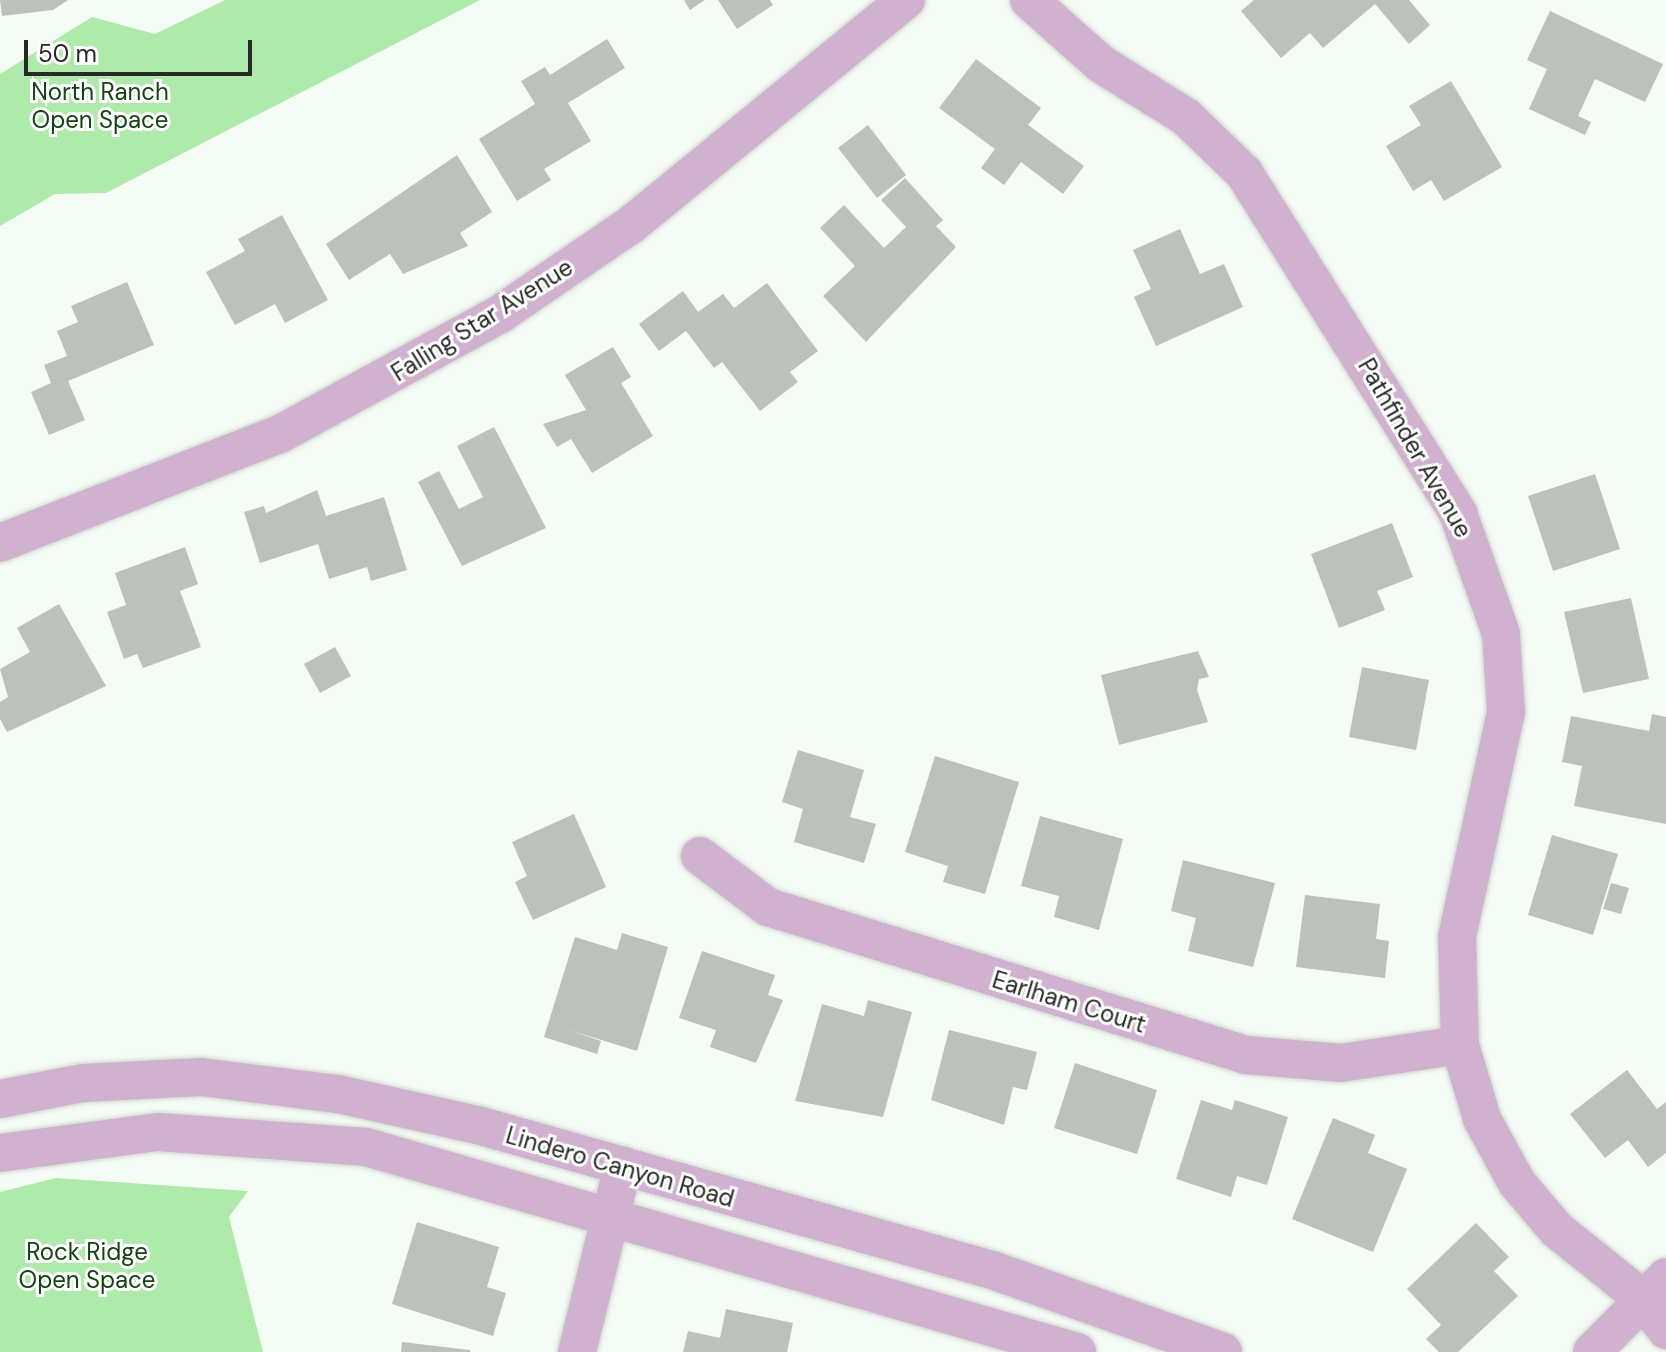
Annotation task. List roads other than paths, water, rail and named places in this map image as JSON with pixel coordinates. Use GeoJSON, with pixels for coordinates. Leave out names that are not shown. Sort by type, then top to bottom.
{"type":"FeatureCollection","features":[{"type":"Feature","properties":{"kind":"street","name":"Falling Star Avenue"},"geometry":{"type":"LineString","coordinates":[[0,543],[280,434],[500,314],[632,224],[906,0]]}},
{"type":"Feature","properties":{"kind":"street","name":"Pathfinder Avenue"},"geometry":{"type":"LineString","coordinates":[[1029,0],[1101,64],[1186,117],[1244,173],[1458,513],[1477,558],[1501,634],[1506,712],[1457,937],[1460,1045],[1482,1119],[1517,1183],[1557,1230],[1655,1288],[1666,1330]]}},
{"type":"Feature","properties":{"kind":"street","name":"Earlham Court"},"geometry":{"type":"LineString","coordinates":[[700,856],[768,907],[1246,1055],[1341,1063],[1460,1045]]}},
{"type":"Feature","properties":{"kind":"street","name":"Lindero Canyon Road"},"geometry":{"type":"LineString","coordinates":[[0,1099],[83,1083],[201,1077],[338,1094],[623,1166],[1021,1279],[1223,1352]]}},
{"type":"Feature","properties":{"kind":"street"},"geometry":{"type":"LineString","coordinates":[[0,1153],[158,1132],[262,1134],[366,1147],[1077,1352]]}},
{"type":"Feature","properties":{"kind":"street"},"geometry":{"type":"LineString","coordinates":[[577,1352],[623,1166]]}},
{"type":"Feature","properties":{"kind":"street"},"geometry":{"type":"LineString","coordinates":[[1592,1352],[1655,1288]]}},
{"type":"Feature","properties":{"kind":"park label","name":"North Ranch Open Space"},"geometry":{"type":"Point","coordinates":[100,106]}},
{"type":"Feature","properties":{"kind":"park label","name":"Rock Ridge Open Space"},"geometry":{"type":"Point","coordinates":[87,1266]}}]}
